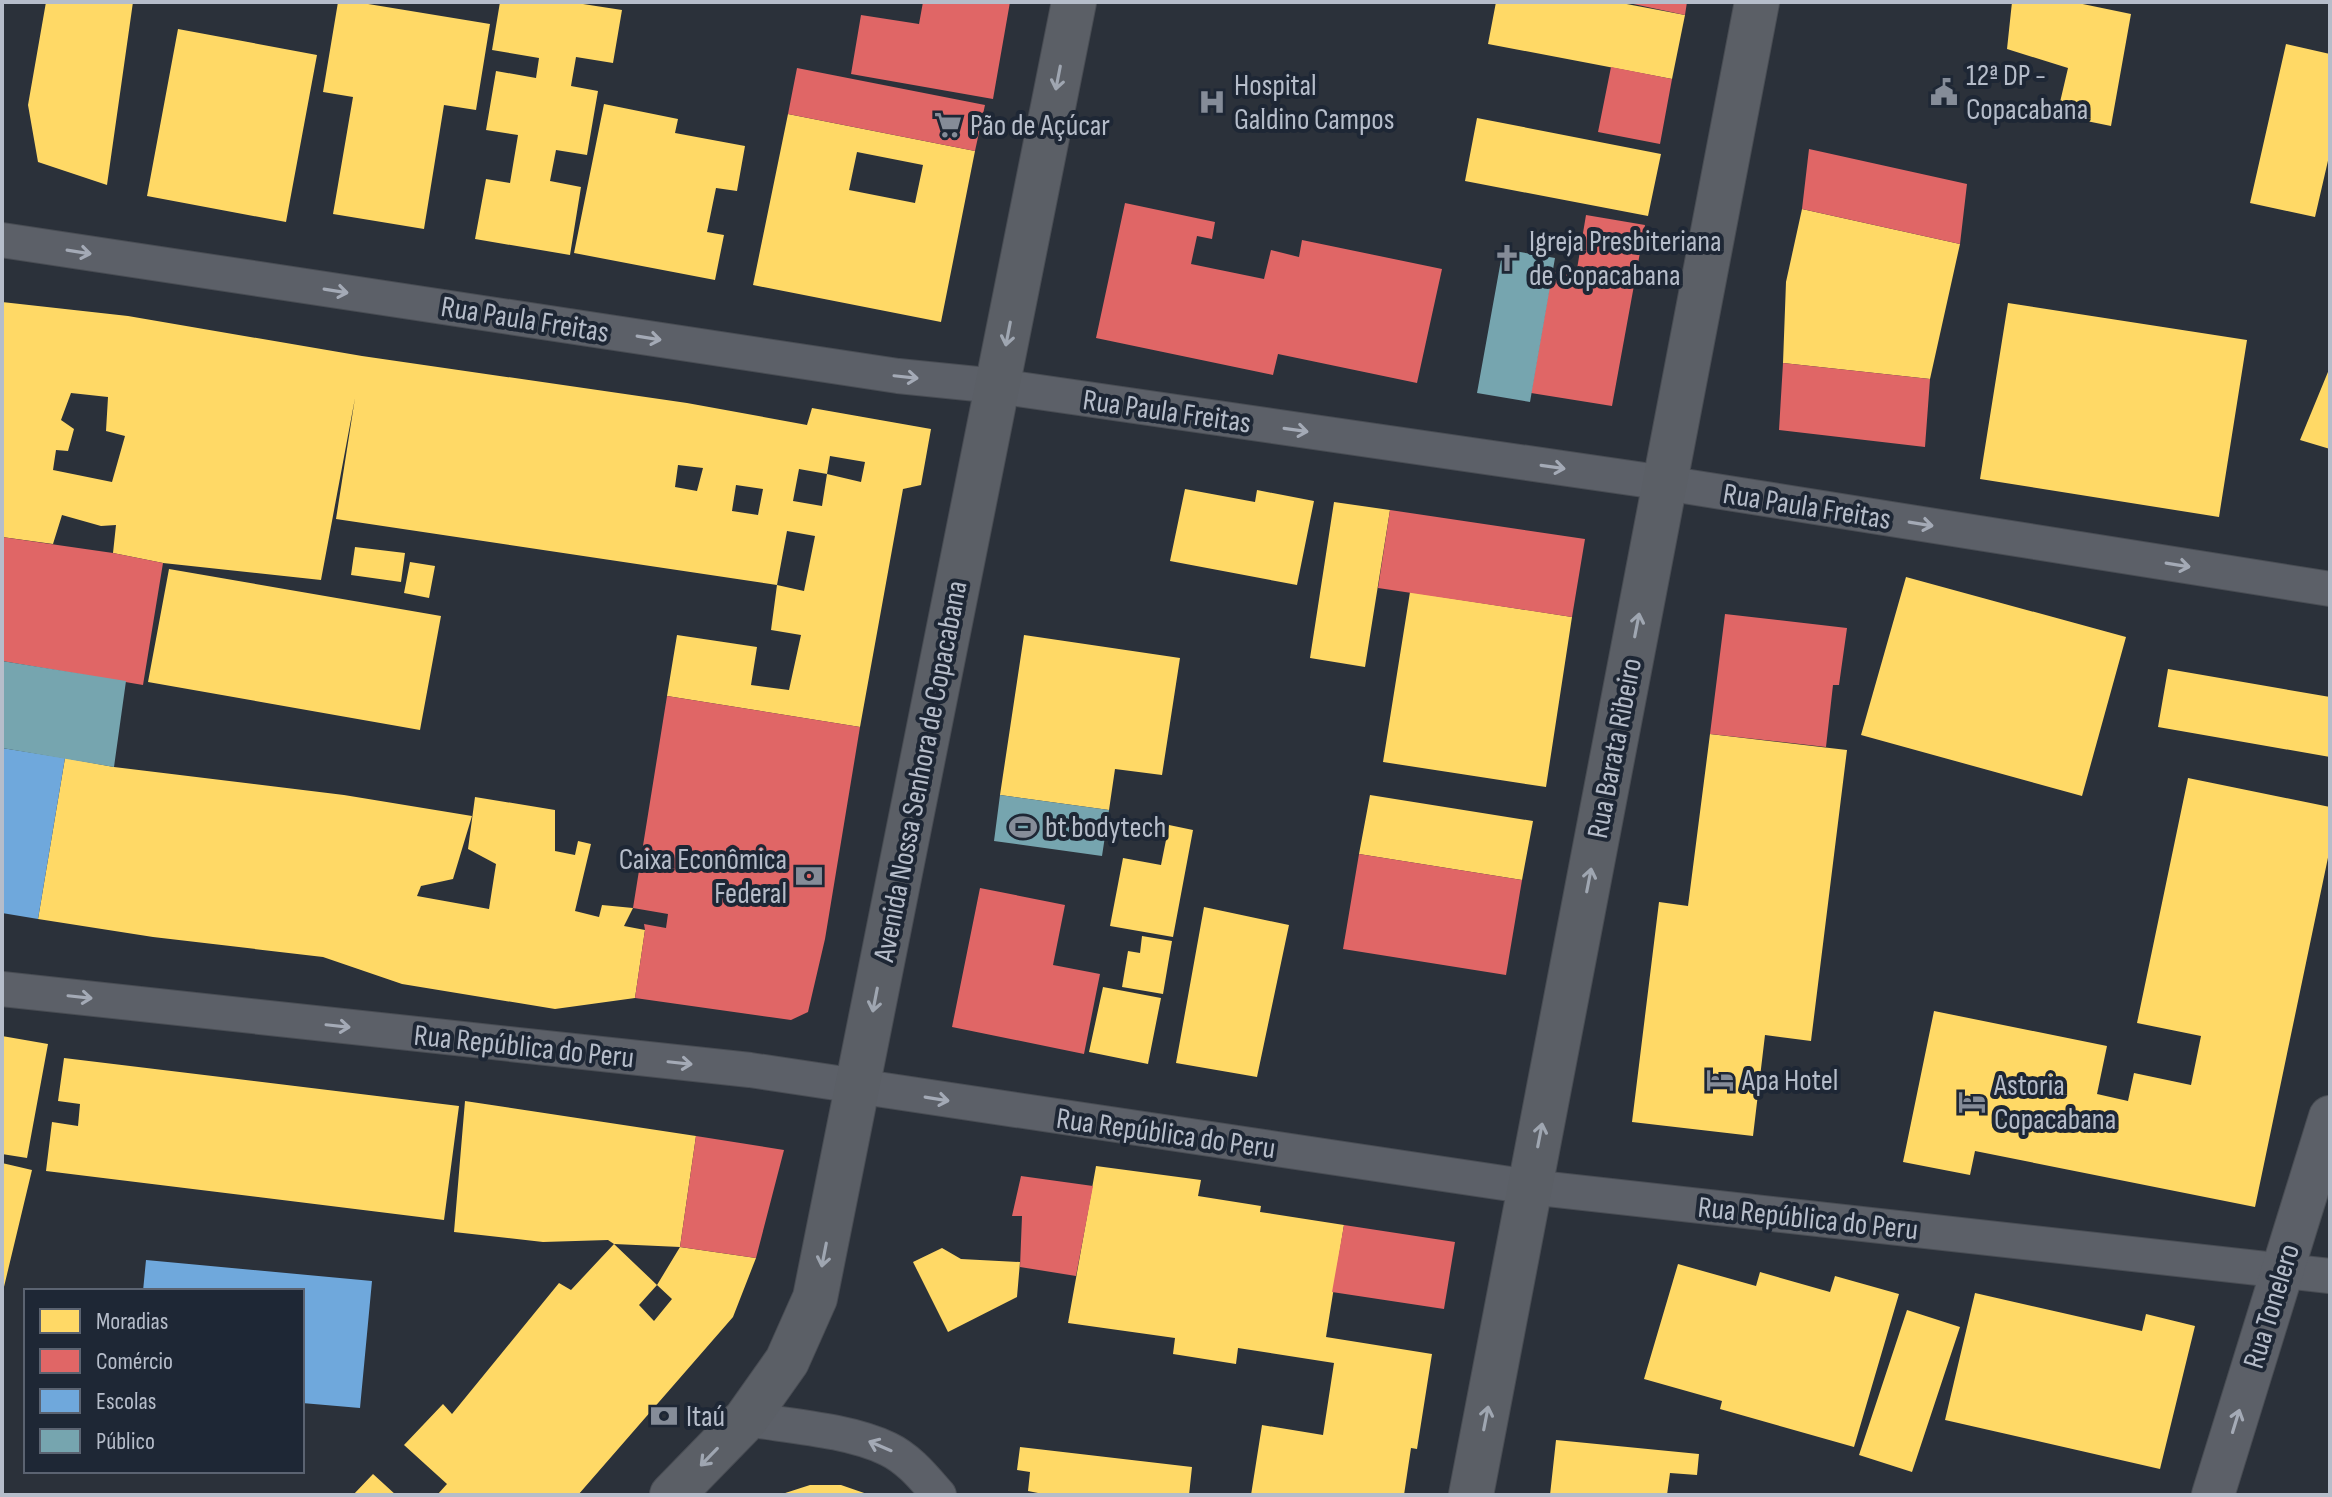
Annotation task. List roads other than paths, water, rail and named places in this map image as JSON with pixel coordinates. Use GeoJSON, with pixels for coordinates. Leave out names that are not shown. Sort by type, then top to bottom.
{"type":"FeatureCollection","features":[{"type":"Feature","properties":{"kind":"main road","name":"Avenida Nossa Senhora de Copacabana"},"geometry":{"type":"LineString","coordinates":[[672,1495],[746,1419],[787,1361],[815,1298],[1074,2]]}},
{"type":"Feature","properties":{"kind":"main road","name":"Rua Barata Ribeiro"},"geometry":{"type":"LineString","coordinates":[[1471,1495],[1757,2]]}},
{"type":"Feature","properties":{"kind":"street","name":"Rua Paula Freitas"},"geometry":{"type":"LineString","coordinates":[[2,240],[898,376],[997,386],[1665,483],[2330,589]]}},
{"type":"Feature","properties":{"kind":"street","name":"Rua República do Peru"},"geometry":{"type":"LineString","coordinates":[[2,989],[750,1070],[1530,1187],[2330,1276]]}},
{"type":"Feature","properties":{"kind":"street","name":"Rua Tonelero"},"geometry":{"type":"LineString","coordinates":[[2213,1495],[2330,1117]]}},
{"type":"Feature","properties":{"kind":"street"},"geometry":{"type":"LineString","coordinates":[[746,1419],[857,1437],[889,1449],[916,1468],[939,1495]]}},
{"type":"Feature","properties":{"kind":"place","name":"12ª DP - Copacabana"},"geometry":{"type":"Point","coordinates":[1944,92]}},
{"type":"Feature","properties":{"kind":"place","name":"Hospital Galdino Campos"},"geometry":{"type":"Point","coordinates":[1212,102]}},
{"type":"Feature","properties":{"kind":"place","name":"Pão de Açúcar"},"geometry":{"type":"Point","coordinates":[948,125]}},
{"type":"Feature","properties":{"kind":"place","name":"Igreja Presbiteriana de Copacabana"},"geometry":{"type":"Point","coordinates":[1507,258]}},
{"type":"Feature","properties":{"kind":"place","name":"bt bodytech"},"geometry":{"type":"Point","coordinates":[1023,827]}},
{"type":"Feature","properties":{"kind":"place","name":"Caixa Econômica Federal"},"geometry":{"type":"Point","coordinates":[809,876]}},
{"type":"Feature","properties":{"kind":"place","name":"Apa Hotel"},"geometry":{"type":"Point","coordinates":[1720,1080]}},
{"type":"Feature","properties":{"kind":"place","name":"Astoria Copacabana"},"geometry":{"type":"Point","coordinates":[1972,1102]}},
{"type":"Feature","properties":{"kind":"place","name":"Itaú"},"geometry":{"type":"Point","coordinates":[664,1416]}}]}
